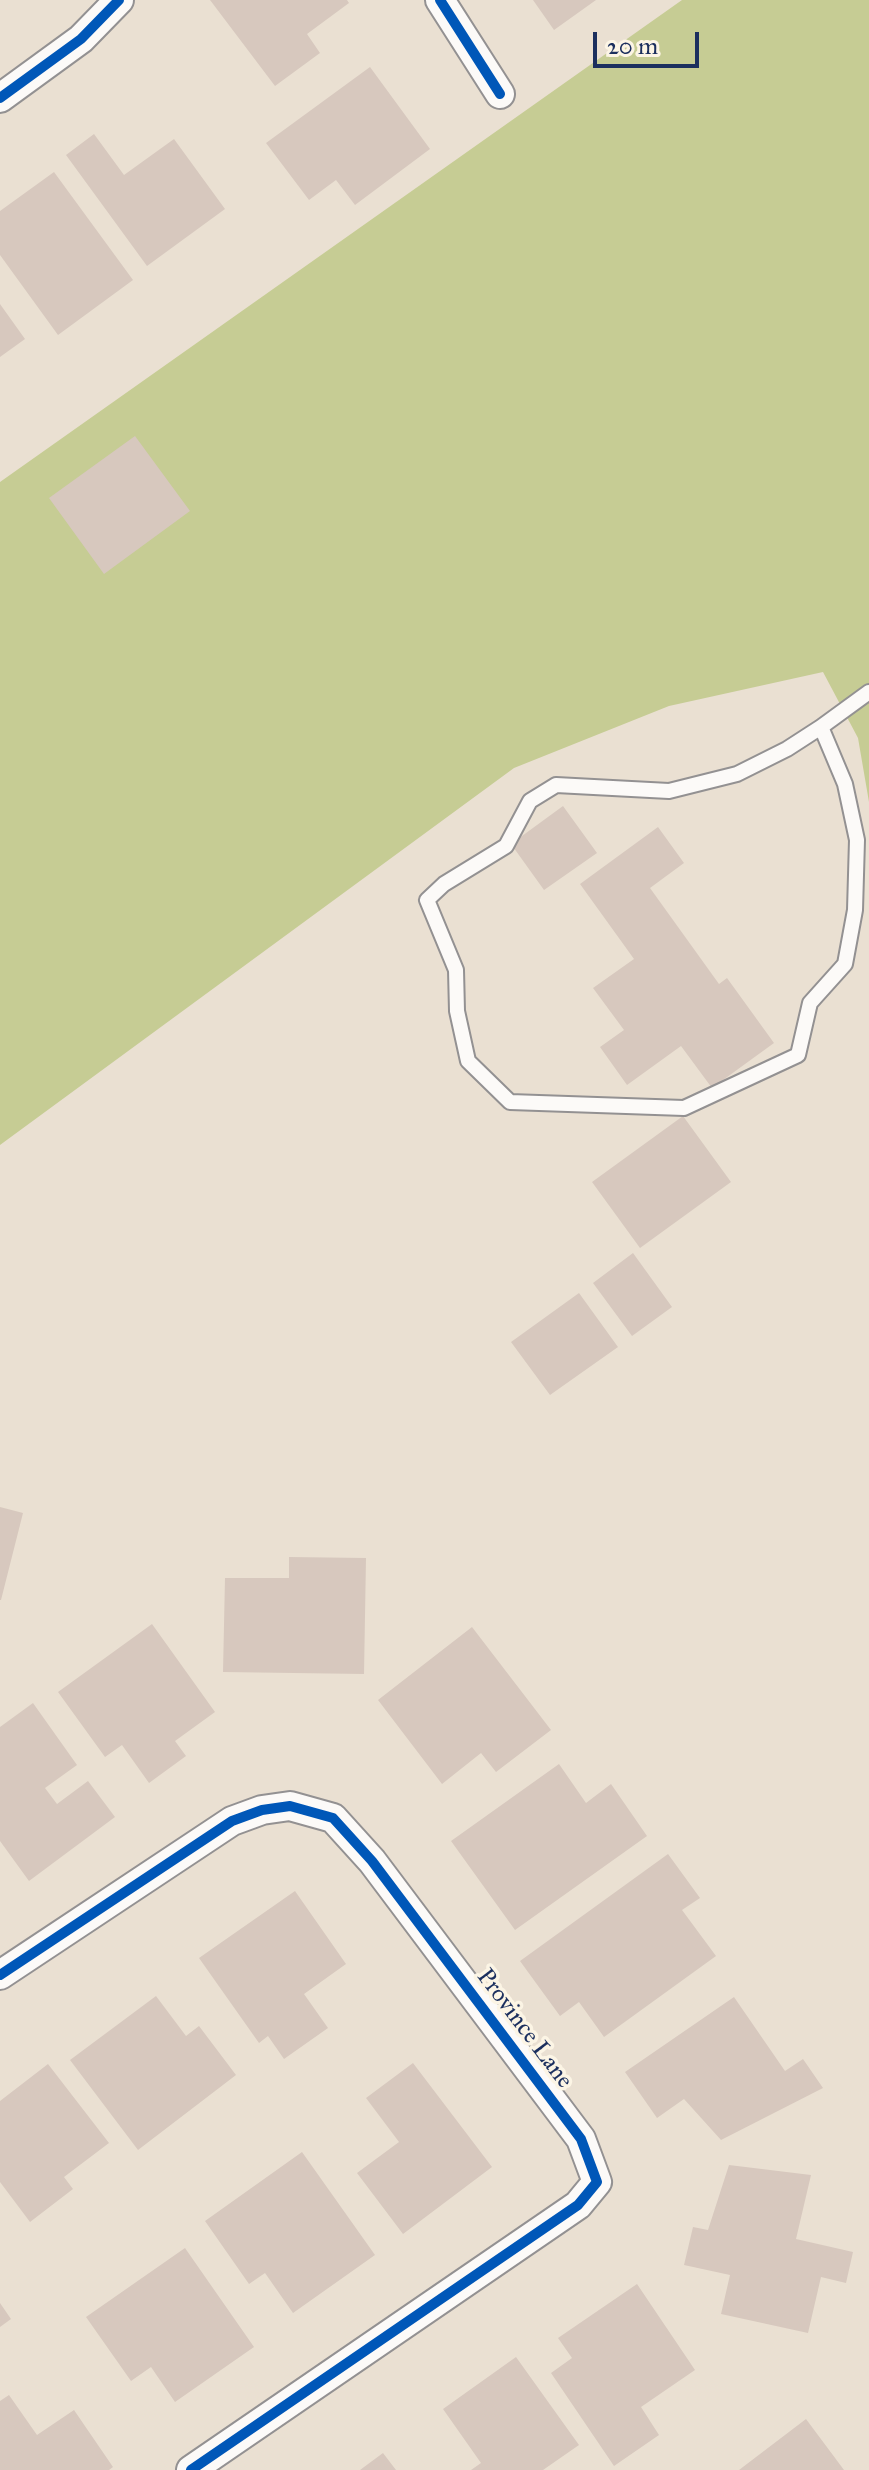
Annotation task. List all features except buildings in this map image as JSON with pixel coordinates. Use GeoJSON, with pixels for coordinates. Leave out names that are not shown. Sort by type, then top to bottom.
{"type":"FeatureCollection","features":[{"type":"Feature","properties":{"kind":"street"},"geometry":{"type":"LineString","coordinates":[[0,98],[81,39],[119,0]]}},
{"type":"Feature","properties":{"kind":"street"},"geometry":{"type":"LineString","coordinates":[[440,0],[500,94]]}},
{"type":"Feature","properties":{"kind":"street","name":"Province Lane"},"geometry":{"type":"LineString","coordinates":[[0,1975],[232,1821],[262,1810],[290,1806],[333,1818],[372,1861],[581,2139],[597,2182],[578,2205],[191,2470]]}},
{"type":"Feature","properties":{"kind":"lane"},"geometry":{"type":"LineString","coordinates":[[821,727],[845,784],[857,840],[855,910],[845,964],[810,1003],[798,1055],[684,1108],[510,1102],[468,1061],[457,1011],[456,970],[427,900],[444,884],[506,846],[530,801],[556,785],[669,791],[737,774],[787,749],[869,692]]}},
{"type":"Feature","properties":{"kind":"green space"},"geometry":{"type":"Polygon","coordinates":[[[682,0],[869,0],[869,802],[858,738],[823,672],[669,706],[514,768],[0,1145],[0,482],[682,0]]]}},
{"type":"Feature","properties":{"kind":"cycle path"},"geometry":{"type":"LineString","coordinates":[[0,98],[81,39],[119,0]]}},
{"type":"Feature","properties":{"kind":"cycle path"},"geometry":{"type":"LineString","coordinates":[[440,0],[500,94]]}},
{"type":"Feature","properties":{"kind":"cycle path"},"geometry":{"type":"LineString","coordinates":[[0,1975],[232,1821],[262,1810],[290,1806],[333,1818],[372,1861],[581,2139],[597,2182],[578,2205],[191,2470]]}}]}
